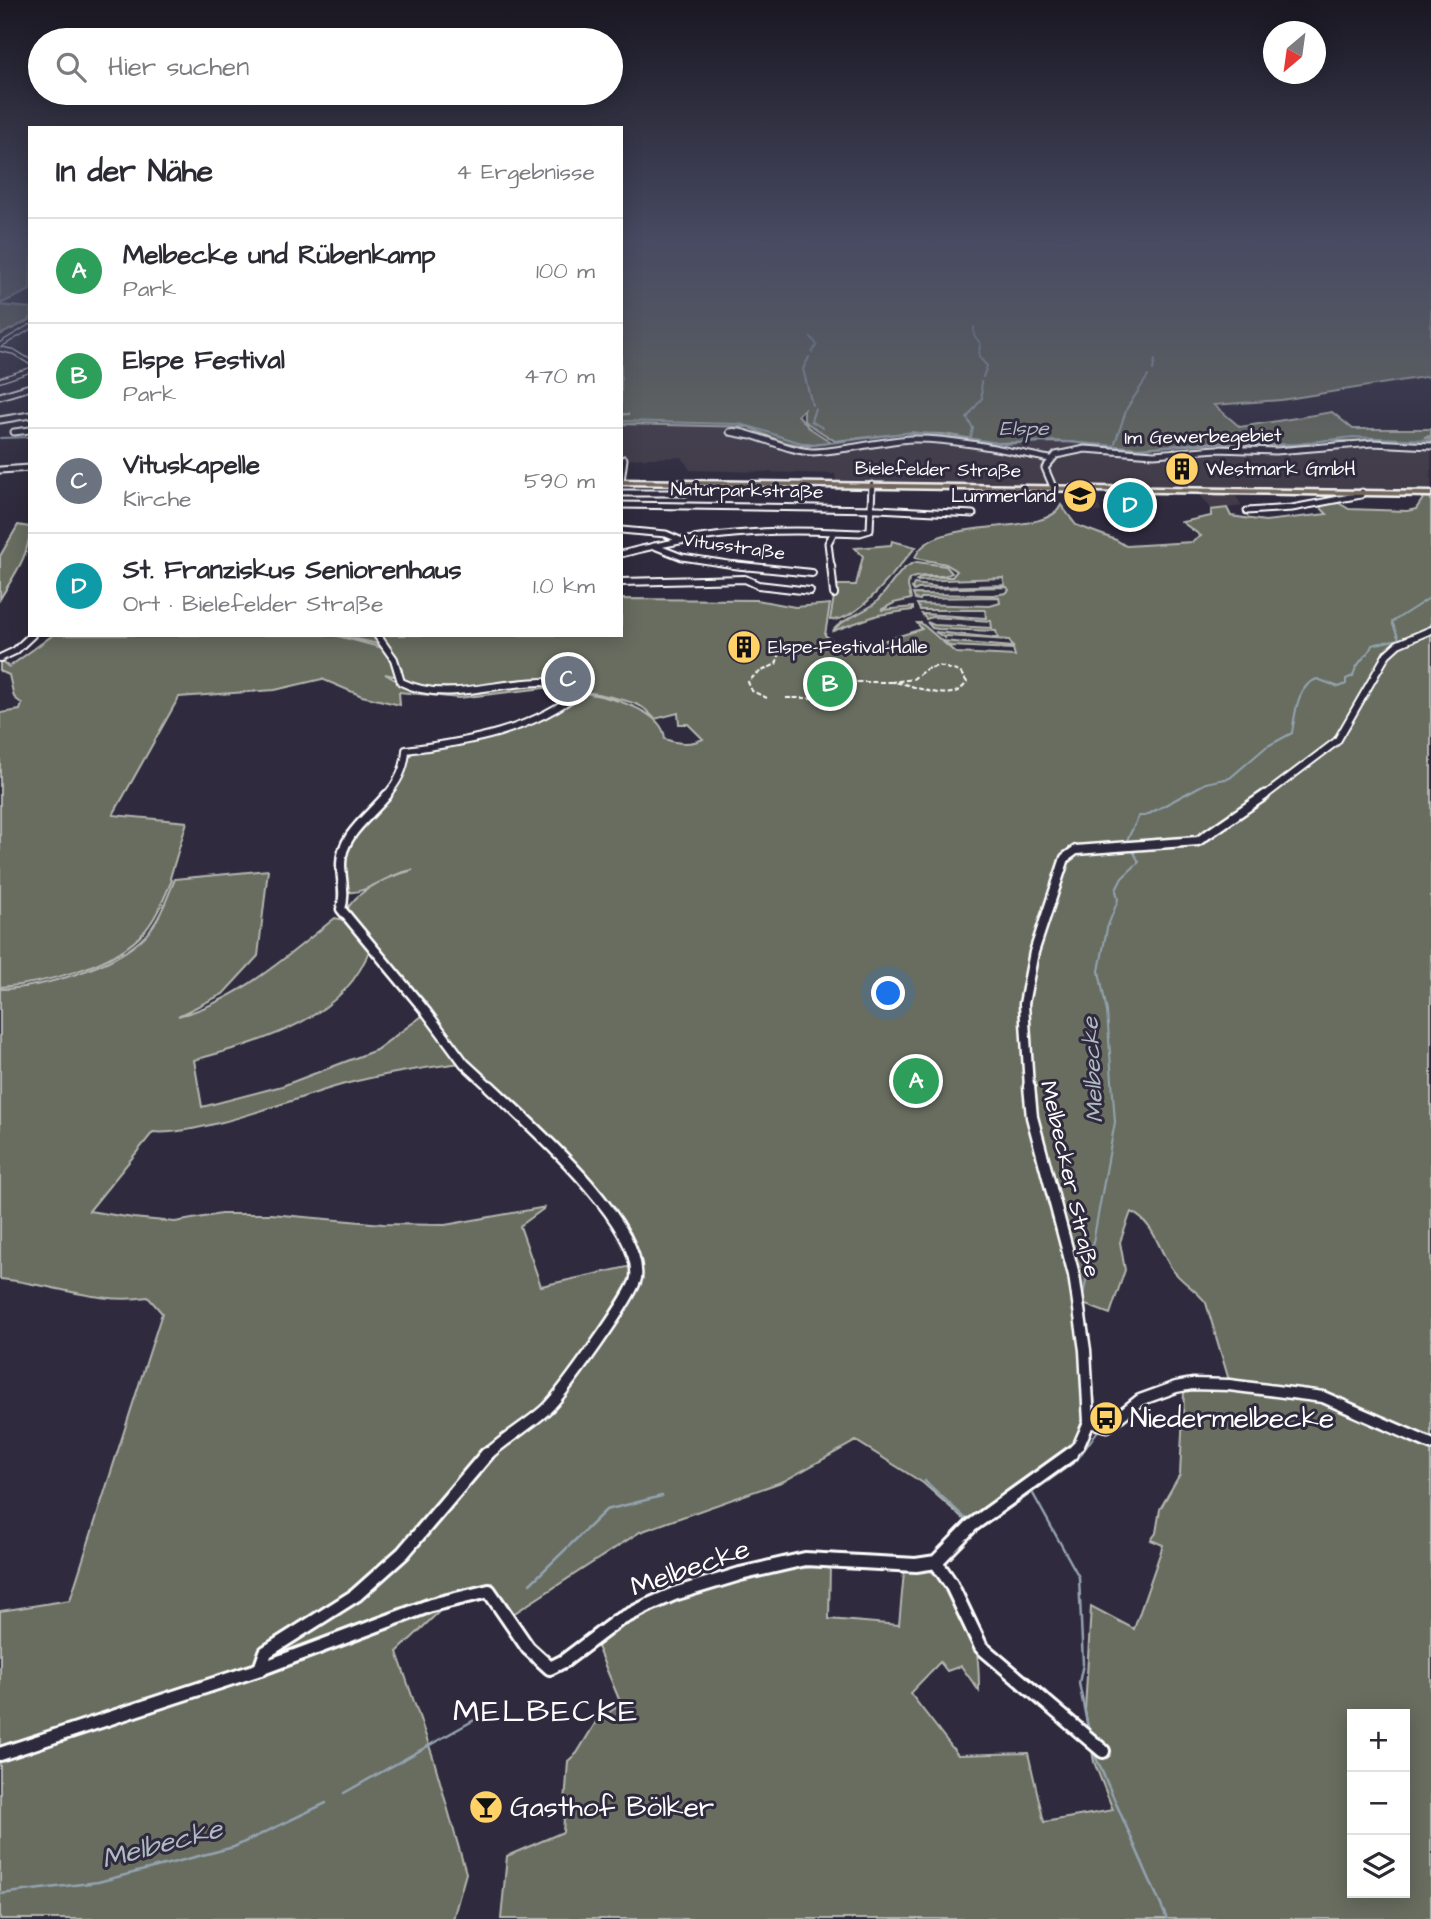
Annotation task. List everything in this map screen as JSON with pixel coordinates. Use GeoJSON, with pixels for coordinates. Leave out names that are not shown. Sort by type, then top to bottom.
{"type":"FeatureCollection","features":[{"type":"Feature","properties":{"kind":"main road","name":"Bielefelder Straße"},"geometry":{"type":"LineString","coordinates":[[623,481],[1431,494]]}},
{"type":"Feature","properties":{"kind":"street"},"geometry":{"type":"LineString","coordinates":[[0,347],[26,330]]}},
{"type":"Feature","properties":{"kind":"street"},"geometry":{"type":"LineString","coordinates":[[0,347],[28,361]]}},
{"type":"Feature","properties":{"kind":"street"},"geometry":{"type":"LineString","coordinates":[[19,355],[28,351]]}},
{"type":"Feature","properties":{"kind":"street"},"geometry":{"type":"LineString","coordinates":[[0,380],[28,371]]}},
{"type":"Feature","properties":{"kind":"street"},"geometry":{"type":"LineString","coordinates":[[0,396],[28,388]]}},
{"type":"Feature","properties":{"kind":"street"},"geometry":{"type":"LineString","coordinates":[[0,420],[28,415]]}},
{"type":"Feature","properties":{"kind":"street"},"geometry":{"type":"LineString","coordinates":[[14,432],[28,430]]}},
{"type":"Feature","properties":{"kind":"street"},"geometry":{"type":"LineString","coordinates":[[751,436],[786,449],[810,452],[914,439],[996,448],[1050,459],[1045,468],[1052,487]]}},
{"type":"Feature","properties":{"kind":"street","name":"Im Gewerbegebiet"},"geometry":{"type":"LineString","coordinates":[[1050,459],[1063,452],[1084,449],[1140,454],[1217,449],[1276,452],[1373,443],[1431,446]]}},
{"type":"Feature","properties":{"kind":"street"},"geometry":{"type":"LineString","coordinates":[[623,467],[624,460]]}},
{"type":"Feature","properties":{"kind":"street"},"geometry":{"type":"LineString","coordinates":[[0,470],[28,468]]}},
{"type":"Feature","properties":{"kind":"street"},"geometry":{"type":"LineString","coordinates":[[623,553],[680,540],[778,530],[868,531],[872,525],[872,485]]}},
{"type":"Feature","properties":{"kind":"street"},"geometry":{"type":"LineString","coordinates":[[1247,511],[1317,504],[1334,498],[1361,495],[1362,492]]}},
{"type":"Feature","properties":{"kind":"street"},"geometry":{"type":"LineString","coordinates":[[623,493],[685,493]]}},
{"type":"Feature","properties":{"kind":"street","name":"Naturparkstraße"},"geometry":{"type":"LineString","coordinates":[[623,505],[872,508],[973,514]]}},
{"type":"Feature","properties":{"kind":"street"},"geometry":{"type":"LineString","coordinates":[[623,530],[666,534],[680,540]]}},
{"type":"Feature","properties":{"kind":"street"},"geometry":{"type":"LineString","coordinates":[[834,532],[828,543],[834,594]]}},
{"type":"Feature","properties":{"kind":"street","name":"Vitusstraße"},"geometry":{"type":"LineString","coordinates":[[654,545],[670,554],[722,562],[746,569],[812,573]]}},
{"type":"Feature","properties":{"kind":"street"},"geometry":{"type":"LineString","coordinates":[[745,579],[746,569]]}},
{"type":"Feature","properties":{"kind":"street"},"geometry":{"type":"LineString","coordinates":[[623,582],[745,579],[758,585],[810,591]]}},
{"type":"Feature","properties":{"kind":"street","name":"Melbecker Straße"},"geometry":{"type":"LineString","coordinates":[[1089,1422],[1085,1350],[1074,1275],[1032,1118],[1024,1043],[1024,1004],[1034,953],[1065,858],[1076,850],[1186,842],[1210,834],[1318,758],[1337,741],[1387,654],[1398,644],[1431,629]]}},
{"type":"Feature","properties":{"kind":"street"},"geometry":{"type":"LineString","coordinates":[[0,658],[15,651],[30,637]]}},
{"type":"Feature","properties":{"kind":"street"},"geometry":{"type":"LineString","coordinates":[[0,1755],[260,1669],[265,1652],[356,1595],[403,1553],[487,1454],[546,1409],[628,1301],[635,1286],[634,1259],[626,1238],[598,1197],[556,1149],[464,1063],[428,1013],[341,909],[345,900],[341,863],[344,846],[402,773],[406,751],[462,743],[502,733],[564,705],[582,690],[570,684],[545,680],[468,689],[409,686],[401,682],[394,659],[378,637]]}},
{"type":"Feature","properties":{"kind":"street"},"geometry":{"type":"LineString","coordinates":[[1098,1746],[981,1647],[951,1584],[936,1562],[971,1526],[1072,1454],[1086,1434],[1089,1422],[1107,1426],[1140,1400],[1175,1387],[1192,1384],[1229,1385],[1323,1397],[1431,1444]]}},
{"type":"Feature","properties":{"kind":"street","name":"Melbecke"},"geometry":{"type":"LineString","coordinates":[[260,1669],[431,1605],[489,1591],[528,1648],[550,1668],[564,1661],[601,1631],[651,1604],[674,1594],[740,1574],[805,1559],[916,1565],[936,1562]]}},
{"type":"Feature","properties":{"kind":"shaded area"},"geometry":{"type":"Polygon","coordinates":[[[623,424],[749,427],[781,442],[808,446],[904,433],[943,434],[997,443],[1071,442],[1121,449],[1219,443],[1237,446],[1295,445],[1327,440],[1431,445],[1431,491],[1061,485],[1046,481],[1045,485],[836,482],[835,474],[690,470],[682,457],[623,459],[623,424]]]}},
{"type":"Feature","properties":{"kind":"shaded area","name":"Lummerland"},"geometry":{"type":"Polygon","coordinates":[[[1063,491],[1094,491],[1101,512],[1077,511],[1066,502],[1063,491]]]}},
{"type":"Feature","properties":{"kind":"shaded area"},"geometry":{"type":"Polygon","coordinates":[[[1198,492],[1234,493],[1242,506],[1211,510],[1198,492]]]}},
{"type":"Feature","properties":{"kind":"green space"},"geometry":{"type":"Polygon","coordinates":[[[623,330],[1431,330],[1431,376],[1281,400],[1214,405],[1240,427],[1332,412],[1353,429],[1431,429],[1431,436],[1424,437],[1431,438],[1431,445],[1327,440],[1295,445],[1237,446],[1219,443],[1121,449],[1071,442],[997,443],[943,434],[904,433],[835,441],[804,421],[804,409],[798,415],[808,427],[831,442],[808,446],[781,442],[749,427],[623,424],[623,415],[629,414],[623,414],[623,330]]]}},
{"type":"Feature","properties":{"kind":"green space"},"geometry":{"type":"Polygon","coordinates":[[[1424,497],[1431,498],[1431,1919],[501,1919],[507,1856],[563,1832],[568,1761],[577,1753],[596,1722],[621,1704],[595,1642],[645,1609],[763,1573],[830,1565],[829,1619],[899,1625],[904,1572],[917,1568],[940,1578],[959,1604],[971,1632],[976,1649],[979,1691],[961,1666],[947,1671],[940,1662],[910,1693],[958,1755],[1028,1753],[1044,1822],[1113,1810],[1094,1762],[1085,1710],[1091,1606],[1134,1629],[1163,1545],[1151,1540],[1156,1533],[1160,1509],[1180,1474],[1184,1392],[1187,1388],[1231,1387],[1206,1303],[1176,1274],[1146,1223],[1131,1212],[1120,1242],[1125,1270],[1110,1314],[1075,1301],[1086,1404],[1082,1431],[1076,1442],[1052,1464],[983,1514],[975,1514],[967,1522],[923,1483],[856,1441],[784,1481],[640,1532],[513,1614],[499,1593],[476,1587],[288,1654],[0,1750],[0,1611],[70,1600],[162,1313],[148,1297],[129,1299],[92,1296],[0,1279],[0,989],[36,985],[77,974],[132,947],[155,923],[175,879],[268,870],[258,956],[223,994],[178,1016],[222,1000],[242,988],[335,918],[349,921],[370,948],[358,973],[342,993],[297,1024],[272,1036],[194,1060],[202,1107],[282,1086],[376,1050],[425,1014],[461,1063],[359,1080],[221,1122],[172,1132],[153,1132],[89,1211],[175,1222],[221,1214],[271,1214],[383,1224],[445,1225],[546,1207],[520,1226],[541,1286],[632,1266],[630,1293],[550,1402],[493,1454],[533,1425],[624,1311],[637,1286],[637,1258],[602,1199],[464,1063],[346,912],[366,890],[413,870],[396,875],[362,890],[348,892],[345,886],[345,849],[405,770],[413,752],[456,745],[563,707],[582,693],[605,697],[644,712],[662,729],[665,739],[684,743],[703,739],[688,724],[679,724],[678,713],[655,719],[637,705],[598,694],[581,692],[576,693],[561,686],[459,698],[399,692],[400,705],[362,696],[322,679],[275,690],[179,697],[113,815],[187,822],[170,878],[172,880],[153,920],[131,944],[97,964],[37,982],[0,987],[0,713],[20,710],[22,704],[14,697],[9,675],[0,671],[0,660],[9,667],[50,637],[342,637],[383,648],[396,673],[394,676],[385,674],[410,686],[437,690],[492,687],[419,687],[401,679],[402,670],[386,646],[348,637],[623,637],[623,599],[757,600],[795,607],[830,604],[825,635],[847,652],[922,629],[917,623],[921,623],[956,653],[1015,656],[1013,649],[950,646],[943,641],[1013,647],[1009,640],[945,638],[935,632],[998,638],[996,631],[938,629],[932,628],[927,622],[934,625],[992,628],[991,621],[932,617],[926,619],[922,614],[986,618],[985,610],[920,610],[917,604],[990,606],[1000,603],[999,597],[920,600],[915,599],[913,594],[993,595],[1009,590],[1007,587],[914,591],[914,584],[939,587],[1005,585],[1003,578],[915,581],[922,577],[952,577],[957,571],[946,564],[915,558],[925,544],[965,530],[1035,521],[1051,515],[1061,505],[1076,525],[1126,546],[1192,542],[1201,536],[1182,522],[1211,516],[1211,510],[1227,508],[1231,516],[1265,521],[1327,514],[1319,506],[1337,502],[1349,509],[1407,511],[1416,509],[1424,497]]]}},
{"type":"Feature","properties":{"kind":"green space"},"geometry":{"type":"Polygon","coordinates":[[[18,525],[28,527],[27,547],[0,599],[0,556],[18,525]]]}},
{"type":"Feature","properties":{"kind":"green space"},"geometry":{"type":"Polygon","coordinates":[[[892,541],[916,547],[866,603],[842,618],[830,620],[836,585],[856,585],[863,556],[855,548],[891,545],[892,541]]]}},
{"type":"Feature","properties":{"kind":"green space"},"geometry":{"type":"Polygon","coordinates":[[[917,562],[946,566],[952,573],[909,579],[911,599],[881,610],[913,607],[913,610],[878,615],[833,631],[874,604],[905,568],[917,562]]]}},
{"type":"Feature","properties":{"kind":"green space"},"geometry":{"type":"Polygon","coordinates":[[[446,1605],[397,1652],[433,1757],[466,1873],[453,1919],[0,1919],[0,1758],[446,1605]]]}},
{"type":"Feature","properties":{"kind":"waterway"},"geometry":{"type":"LineString","coordinates":[[974,330],[974,335],[980,343],[979,357],[987,366],[983,377]]}},
{"type":"Feature","properties":{"kind":"waterway"},"geometry":{"type":"LineString","coordinates":[[811,337],[817,345],[812,352]]}},
{"type":"Feature","properties":{"kind":"waterway"},"geometry":{"type":"LineString","coordinates":[[809,357],[803,369],[812,405]]}},
{"type":"Feature","properties":{"kind":"waterway"},"geometry":{"type":"LineString","coordinates":[[1153,370],[1155,360]]}},
{"type":"Feature","properties":{"kind":"waterway"},"geometry":{"type":"LineString","coordinates":[[1115,443],[1127,408],[1148,376]]}},
{"type":"Feature","properties":{"kind":"waterway"},"geometry":{"type":"LineString","coordinates":[[971,437],[973,428],[967,418],[982,398],[981,382]]}},
{"type":"Feature","properties":{"kind":"waterway"},"geometry":{"type":"LineString","coordinates":[[815,408],[811,421],[823,428]]}},
{"type":"Feature","properties":{"kind":"waterway","name":"Elspe"},"geometry":{"type":"LineString","coordinates":[[623,421],[738,424],[815,445],[912,432],[1005,444],[1055,441],[1143,448],[1212,442],[1238,445],[1299,444],[1352,437],[1431,440]]}},
{"type":"Feature","properties":{"kind":"waterway"},"geometry":{"type":"LineString","coordinates":[[0,438],[28,437]]}},
{"type":"Feature","properties":{"kind":"waterway","name":"Melbecke"},"geometry":{"type":"LineString","coordinates":[[1126,842],[1139,816],[1145,816],[1206,783],[1230,778],[1266,747],[1292,733],[1298,702],[1310,682],[1317,679],[1339,687],[1346,684],[1346,679],[1353,676],[1372,645],[1399,639],[1392,622],[1431,597]]}},
{"type":"Feature","properties":{"kind":"waterway","name":"Melbecke"},"geometry":{"type":"LineString","coordinates":[[1083,1297],[1115,1122],[1107,1012],[1099,971],[1107,928],[1118,900],[1116,890],[1122,878],[1139,862],[1133,851]]}},
{"type":"Feature","properties":{"kind":"waterway","name":"Melbecke"},"geometry":{"type":"LineString","coordinates":[[1085,1312],[1089,1343]]}},
{"type":"Feature","properties":{"kind":"waterway","name":"Melbecke"},"geometry":{"type":"LineString","coordinates":[[1090,1356],[1096,1414]]}},
{"type":"Feature","properties":{"kind":"waterway","name":"Melbecke"},"geometry":{"type":"LineString","coordinates":[[1080,1456],[1097,1432]]}},
{"type":"Feature","properties":{"kind":"waterway","name":"Melbecke"},"geometry":{"type":"LineString","coordinates":[[1032,1492],[1076,1461],[1081,1454]]}},
{"type":"Feature","properties":{"kind":"waterway","name":"Melbecke"},"geometry":{"type":"LineString","coordinates":[[925,1481],[967,1520]]}},
{"type":"Feature","properties":{"kind":"waterway","name":"Melbecke"},"geometry":{"type":"LineString","coordinates":[[986,1525],[1032,1492]]}},
{"type":"Feature","properties":{"kind":"waterway"},"geometry":{"type":"LineString","coordinates":[[1032,1492],[1079,1577],[1083,1664],[1079,1683],[1088,1728]]}},
{"type":"Feature","properties":{"kind":"waterway","name":"Melbecke"},"geometry":{"type":"LineString","coordinates":[[530,1584],[606,1510],[662,1496]]}},
{"type":"Feature","properties":{"kind":"waterway","name":"Melbecke"},"geometry":{"type":"LineString","coordinates":[[344,1793],[485,1714]]}},
{"type":"Feature","properties":{"kind":"waterway"},"geometry":{"type":"LineString","coordinates":[[1093,1751],[1167,1919]]}},
{"type":"Feature","properties":{"kind":"waterway","name":"Melbecke"},"geometry":{"type":"LineString","coordinates":[[0,1894],[98,1882],[234,1847],[326,1803]]}},
{"type":"Feature","properties":{"kind":"railway"},"geometry":{"type":"LineString","coordinates":[[767,698],[752,691],[748,682],[756,674],[776,664],[779,656],[776,651]]}},
{"type":"Feature","properties":{"kind":"railway"},"geometry":{"type":"LineString","coordinates":[[939,666],[960,672],[967,682],[960,689],[943,694],[892,682],[913,679],[926,669],[939,666]]}},
{"type":"Feature","properties":{"kind":"railway"},"geometry":{"type":"LineString","coordinates":[[786,698],[827,698],[853,682],[892,682]]}},
{"type":"Feature","properties":{"kind":"place","name":"Westmark GmbH"},"geometry":{"type":"Point","coordinates":[1182,469]}},
{"type":"Feature","properties":{"kind":"place","name":"Lummerland"},"geometry":{"type":"Point","coordinates":[1080,496]}},
{"type":"Feature","properties":{"kind":"place","name":"St. Franziskus Seniorenhaus"},"geometry":{"type":"Point","coordinates":[1130,505]}},
{"type":"Feature","properties":{"kind":"place","name":"Elspe-Festival-Halle"},"geometry":{"type":"Point","coordinates":[744,647]}},
{"type":"Feature","properties":{"kind":"place","name":"Vituskapelle"},"geometry":{"type":"Point","coordinates":[568,679]}},
{"type":"Feature","properties":{"kind":"place","name":"Elspe Festival"},"geometry":{"type":"Point","coordinates":[830,684]}},
{"type":"Feature","properties":{"kind":"place","name":"Melbecke und Rübenkamp"},"geometry":{"type":"Point","coordinates":[916,1081]}},
{"type":"Feature","properties":{"kind":"place","name":"Niedermelbecke"},"geometry":{"type":"Point","coordinates":[1106,1418]}},
{"type":"Feature","properties":{"kind":"place","name":"Gasthof Bölker"},"geometry":{"type":"Point","coordinates":[486,1807]}},
{"type":"Feature","properties":{"kind":"district","name":"MELBECKE"},"geometry":{"type":"Point","coordinates":[546,1711]}}]}
